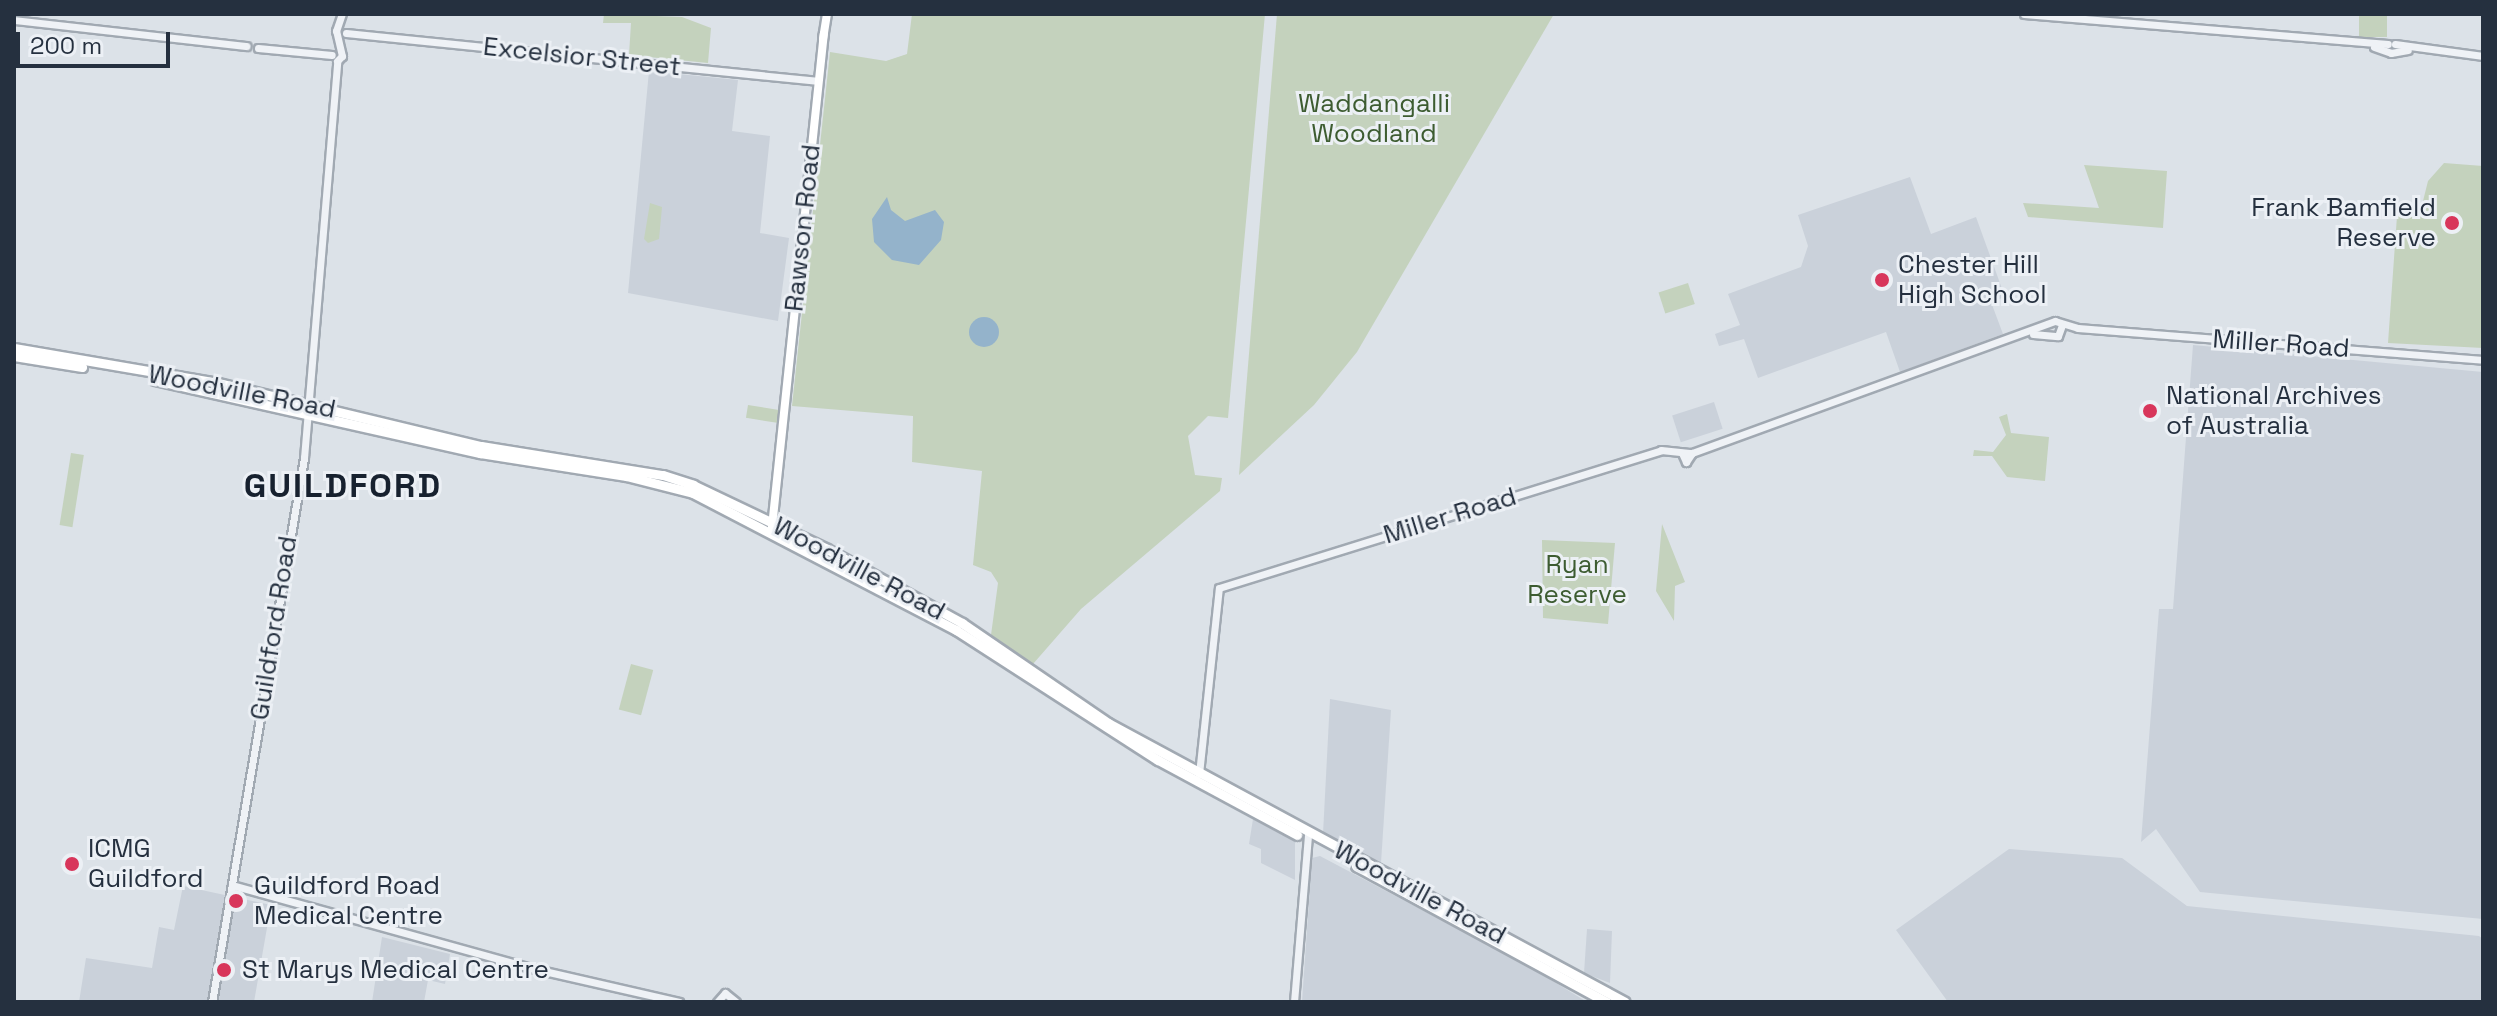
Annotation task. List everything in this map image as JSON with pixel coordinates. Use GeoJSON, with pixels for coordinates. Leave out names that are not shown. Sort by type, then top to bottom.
{"type":"FeatureCollection","features":[{"type":"Feature","properties":{"kind":"main road","name":"Rawson Road"},"geometry":{"type":"LineString","coordinates":[[772,527],[817,81],[827,14]]}},
{"type":"Feature","properties":{"kind":"main road","name":"Rawson Road"},"geometry":{"type":"LineString","coordinates":[[815,123],[826,52],[824,34]]}},
{"type":"Feature","properties":{"kind":"main road"},"geometry":{"type":"LineString","coordinates":[[820,104],[817,81],[826,52]]}},
{"type":"Feature","properties":{"kind":"main road","name":"Woodville Road"},"geometry":{"type":"LineString","coordinates":[[14,348],[481,446],[663,475],[962,623],[1019,668],[1158,760],[1307,836]]}},
{"type":"Feature","properties":{"kind":"main road","name":"Woodville Road"},"geometry":{"type":"LineString","coordinates":[[14,356],[307,408]]}},
{"type":"Feature","properties":{"kind":"main road","name":"Woodville Road"},"geometry":{"type":"LineString","coordinates":[[1040,682],[1307,836],[1609,1000],[1625,1002]]}},
{"type":"Feature","properties":{"kind":"street","name":"Guildford Road"},"geometry":{"type":"LineString","coordinates":[[212,1002],[307,408],[342,14]]}},
{"type":"Feature","properties":{"kind":"street"},"geometry":{"type":"LineString","coordinates":[[2024,14],[2483,56]]}},
{"type":"Feature","properties":{"kind":"street"},"geometry":{"type":"LineString","coordinates":[[17,22],[247,46],[252,52],[258,48],[336,56]]}},
{"type":"Feature","properties":{"kind":"street","name":"Excelsior Street"},"geometry":{"type":"LineString","coordinates":[[342,32],[817,81]]}},
{"type":"Feature","properties":{"kind":"street"},"geometry":{"type":"LineString","coordinates":[[2055,321],[2063,328],[2056,337],[2049,329],[2055,321]]}},
{"type":"Feature","properties":{"kind":"street","name":"Miller Road"},"geometry":{"type":"LineString","coordinates":[[2063,328],[2483,360]]}},
{"type":"Feature","properties":{"kind":"street","name":"Miller Road"},"geometry":{"type":"LineString","coordinates":[[1199,774],[1219,588],[1661,450],[1682,453],[1686,462],[1692,453],[2049,329]]}},
{"type":"Feature","properties":{"kind":"street"},"geometry":{"type":"LineString","coordinates":[[1294,1002],[1307,836]]}},
{"type":"Feature","properties":{"kind":"street"},"geometry":{"type":"LineString","coordinates":[[232,885],[519,965],[679,1002]]}},
{"type":"Feature","properties":{"kind":"street"},"geometry":{"type":"LineString","coordinates":[[717,1002],[725,993],[734,1001]]}},
{"type":"Feature","properties":{"kind":"shaded area"},"geometry":{"type":"Polygon","coordinates":[[[649,71],[738,80],[732,131],[770,136],[760,233],[789,238],[778,321],[628,293],[649,71]]]}},
{"type":"Feature","properties":{"kind":"shaded area","name":"Chester Hill High School"},"geometry":{"type":"Polygon","coordinates":[[[1910,177],[1931,234],[1976,217],[2005,297],[1991,302],[2003,334],[1900,372],[1886,332],[1758,378],[1744,339],[1719,346],[1715,334],[1740,325],[1728,294],[1801,267],[1808,246],[1798,215],[1910,177]]]}},
{"type":"Feature","properties":{"kind":"shaded area"},"geometry":{"type":"Polygon","coordinates":[[[2193,345],[2483,372],[2483,919],[2200,892],[2156,829],[2141,842],[2159,609],[2173,609],[2193,345]]]}},
{"type":"Feature","properties":{"kind":"shaded area"},"geometry":{"type":"Polygon","coordinates":[[[1714,402],[1723,429],[1681,442],[1672,416],[1714,402]]]}},
{"type":"Feature","properties":{"kind":"shaded area"},"geometry":{"type":"Polygon","coordinates":[[[1330,699],[1391,710],[1381,863],[1323,834],[1330,699]]]}},
{"type":"Feature","properties":{"kind":"shaded area"},"geometry":{"type":"Polygon","coordinates":[[[1253,819],[1295,841],[1295,880],[1261,863],[1261,849],[1249,844],[1253,819]]]}},
{"type":"Feature","properties":{"kind":"shaded area"},"geometry":{"type":"Polygon","coordinates":[[[2009,849],[2122,858],[2187,906],[2479,936],[2483,939],[2483,1002],[1948,1002],[1896,930],[2009,849]]]}},
{"type":"Feature","properties":{"kind":"shaded area"},"geometry":{"type":"Polygon","coordinates":[[[1320,856],[1530,967],[1587,1002],[1302,1002],[1312,858],[1320,856]]]}},
{"type":"Feature","properties":{"kind":"shaded area"},"geometry":{"type":"Polygon","coordinates":[[[183,886],[271,905],[254,1002],[79,1002],[86,958],[152,968],[159,927],[174,930],[183,886]]]}},
{"type":"Feature","properties":{"kind":"shaded area"},"geometry":{"type":"Polygon","coordinates":[[[1587,929],[1612,931],[1610,983],[1584,973],[1587,929]]]}},
{"type":"Feature","properties":{"kind":"shaded area"},"geometry":{"type":"Polygon","coordinates":[[[382,937],[450,954],[445,984],[428,980],[424,1002],[372,1002],[382,937]]]}},
{"type":"Feature","properties":{"kind":"green space"},"geometry":{"type":"Polygon","coordinates":[[[604,14],[682,17],[711,28],[708,63],[629,55],[631,23],[603,23],[604,14]]]}},
{"type":"Feature","properties":{"kind":"green space"},"geometry":{"type":"Polygon","coordinates":[[[912,14],[1265,14],[1228,418],[1208,416],[1188,436],[1195,475],[1222,478],[1220,491],[1081,609],[1033,664],[991,635],[998,583],[991,572],[973,565],[982,471],[912,462],[913,416],[792,406],[830,52],[886,61],[907,54],[912,14]]]}},
{"type":"Feature","properties":{"kind":"green space","name":"Waddangalli Woodland"},"geometry":{"type":"Polygon","coordinates":[[[1277,14],[1554,14],[1357,352],[1314,405],[1239,475],[1277,14]]]}},
{"type":"Feature","properties":{"kind":"green space"},"geometry":{"type":"Polygon","coordinates":[[[2359,14],[2387,14],[2387,37],[2359,37],[2359,14]]]}},
{"type":"Feature","properties":{"kind":"green space"},"geometry":{"type":"Polygon","coordinates":[[[2444,163],[2483,166],[2483,348],[2388,343],[2397,216],[2419,217],[2428,181],[2444,163]]]}},
{"type":"Feature","properties":{"kind":"green space"},"geometry":{"type":"Polygon","coordinates":[[[2084,165],[2167,171],[2163,228],[2028,217],[2023,203],[2099,208],[2084,165]]]}},
{"type":"Feature","properties":{"kind":"green space"},"geometry":{"type":"Polygon","coordinates":[[[650,203],[662,207],[659,239],[648,243],[644,239],[650,203]]]}},
{"type":"Feature","properties":{"kind":"green space"},"geometry":{"type":"Polygon","coordinates":[[[1688,283],[1695,304],[1665,314],[1659,293],[1688,283]]]}},
{"type":"Feature","properties":{"kind":"green space"},"geometry":{"type":"Polygon","coordinates":[[[748,405],[781,410],[779,423],[746,418],[748,405]]]}},
{"type":"Feature","properties":{"kind":"green space"},"geometry":{"type":"Polygon","coordinates":[[[2007,414],[2011,433],[2049,437],[2045,481],[2007,477],[1992,456],[1973,456],[1974,450],[1993,452],[2006,435],[1999,417],[2007,414]]]}},
{"type":"Feature","properties":{"kind":"green space"},"geometry":{"type":"Polygon","coordinates":[[[71,453],[84,455],[72,527],[60,525],[71,453]]]}},
{"type":"Feature","properties":{"kind":"green space"},"geometry":{"type":"Polygon","coordinates":[[[1662,524],[1685,582],[1675,586],[1674,621],[1656,591],[1662,524]]]}},
{"type":"Feature","properties":{"kind":"green space","name":"Ryan Reserve"},"geometry":{"type":"Polygon","coordinates":[[[1542,540],[1615,543],[1608,624],[1543,618],[1542,540]]]}},
{"type":"Feature","properties":{"kind":"green space"},"geometry":{"type":"Polygon","coordinates":[[[631,664],[653,670],[641,715],[619,709],[631,664]]]}},
{"type":"Feature","properties":{"kind":"water"},"geometry":{"type":"Polygon","coordinates":[[[887,197],[891,210],[905,221],[935,210],[944,222],[941,240],[919,265],[892,260],[874,242],[872,219],[887,197]]]}},
{"type":"Feature","properties":{"kind":"water"},"geometry":{"type":"Polygon","coordinates":[[[984,317],[995,321],[999,332],[995,343],[984,347],[973,343],[969,332],[973,321],[984,317]]]}},
{"type":"Feature","properties":{"kind":"place","name":"Frank Bamfield Reserve"},"geometry":{"type":"Point","coordinates":[2452,223]}},
{"type":"Feature","properties":{"kind":"place","name":"Chester Hill High School"},"geometry":{"type":"Point","coordinates":[1882,280]}},
{"type":"Feature","properties":{"kind":"place","name":"National Archives of Australia"},"geometry":{"type":"Point","coordinates":[2150,411]}},
{"type":"Feature","properties":{"kind":"place","name":"ICMG Guildford"},"geometry":{"type":"Point","coordinates":[72,864]}},
{"type":"Feature","properties":{"kind":"place","name":"Guildford Road Medical Centre"},"geometry":{"type":"Point","coordinates":[236,901]}},
{"type":"Feature","properties":{"kind":"place","name":"St Marys Medical Centre"},"geometry":{"type":"Point","coordinates":[224,970]}},
{"type":"Feature","properties":{"kind":"district","name":"GUILDFORD"},"geometry":{"type":"Point","coordinates":[343,486]}}]}
